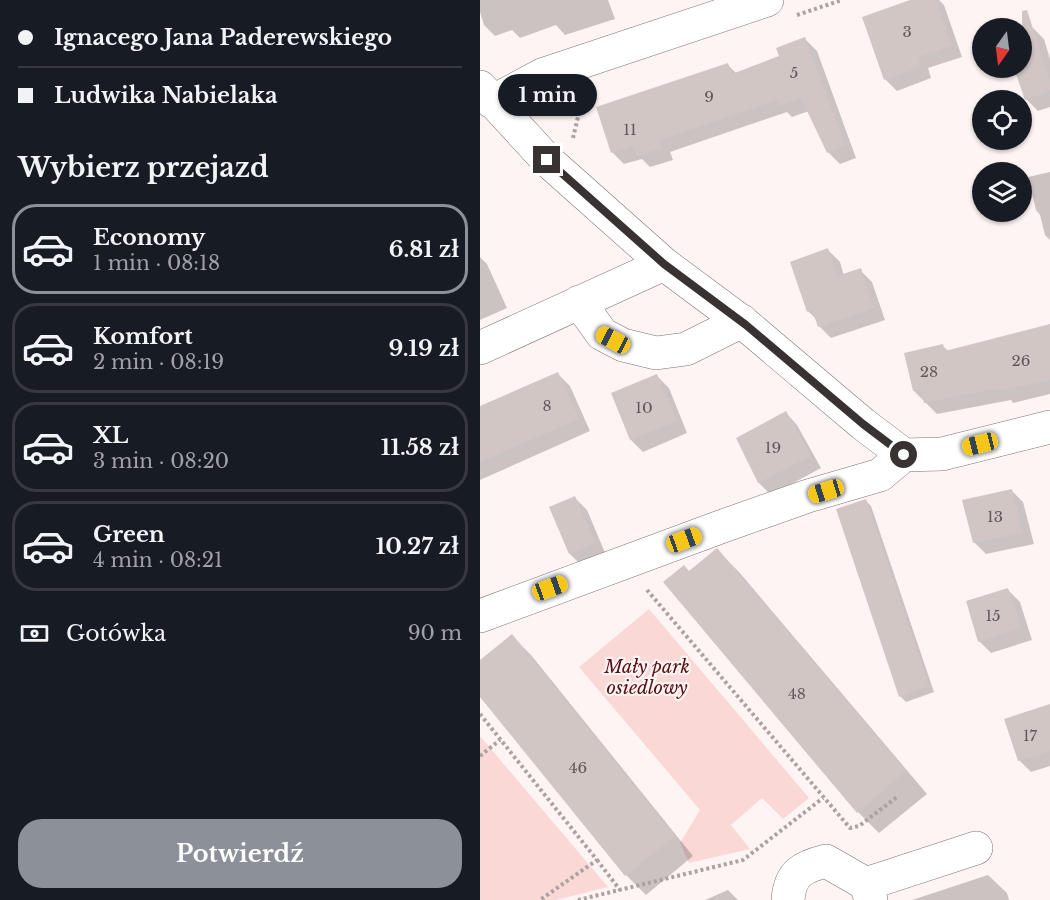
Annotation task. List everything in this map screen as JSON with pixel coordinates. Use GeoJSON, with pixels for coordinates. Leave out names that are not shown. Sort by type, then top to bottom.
{"type":"FeatureCollection","features":[{"type":"Feature","properties":{"kind":"street"},"geometry":{"type":"LineString","coordinates":[[767,0],[543,75],[483,91],[547,160],[664,264],[744,323],[863,424],[904,455]]}},
{"type":"Feature","properties":{"kind":"street"},"geometry":{"type":"LineString","coordinates":[[480,348],[664,264]]}},
{"type":"Feature","properties":{"kind":"street"},"geometry":{"type":"LineString","coordinates":[[579,302],[602,334],[623,345],[656,353],[686,349],[744,323]]}},
{"type":"Feature","properties":{"kind":"street"},"geometry":{"type":"LineString","coordinates":[[480,616],[624,561],[797,500],[880,475],[904,455],[942,454],[1050,427]]}},
{"type":"Feature","properties":{"kind":"street"},"geometry":{"type":"LineString","coordinates":[[788,900],[789,890],[795,876],[807,866],[826,861],[868,892],[976,848]]}},
{"type":"Feature","properties":{"kind":"path"},"geometry":{"type":"LineString","coordinates":[[797,15],[842,0]]}},
{"type":"Feature","properties":{"kind":"path"},"geometry":{"type":"LineString","coordinates":[[571,148],[584,90]]}},
{"type":"Feature","properties":{"kind":"path"},"geometry":{"type":"LineString","coordinates":[[624,561],[850,828],[859,826],[897,797]]}},
{"type":"Feature","properties":{"kind":"path"},"geometry":{"type":"LineString","coordinates":[[480,714],[620,890]]}},
{"type":"Feature","properties":{"kind":"path"},"geometry":{"type":"LineString","coordinates":[[480,756],[500,740]]}},
{"type":"Feature","properties":{"kind":"path"},"geometry":{"type":"LineString","coordinates":[[578,900],[743,860],[824,798]]}},
{"type":"Feature","properties":{"kind":"path"},"geometry":{"type":"LineString","coordinates":[[540,900],[597,860]]}},
{"type":"Feature","properties":{"kind":"green space","name":"Mały park osiedlowy"},"geometry":{"type":"Polygon","coordinates":[[[649,609],[809,798],[783,819],[762,798],[731,825],[750,849],[689,863],[680,843],[700,810],[579,667],[649,609]]]}},
{"type":"Feature","properties":{"kind":"green space"},"geometry":{"type":"Polygon","coordinates":[[[480,736],[608,887],[556,900],[480,900],[480,736]]]}},
{"type":"Feature","properties":{"kind":"building"},"geometry":{"type":"Polygon","coordinates":[[[910,0],[936,0],[952,46],[918,57],[921,67],[884,80],[862,17],[910,0]]]}},
{"type":"Feature","properties":{"kind":"building"},"geometry":{"type":"Polygon","coordinates":[[[1027,10],[1030,18],[1022,18],[1022,11],[1027,10]]]}},
{"type":"Feature","properties":{"kind":"building"},"geometry":{"type":"Polygon","coordinates":[[[1032,25],[1050,81],[1050,91],[1032,97],[1032,90],[1022,90],[1017,78],[1032,78],[1032,25]]]}},
{"type":"Feature","properties":{"kind":"building"},"geometry":{"type":"Polygon","coordinates":[[[805,37],[845,145],[827,153],[801,98],[779,106],[777,100],[659,140],[662,148],[637,156],[633,146],[611,153],[596,107],[728,63],[732,74],[779,56],[776,48],[805,37]]]}},
{"type":"Feature","properties":{"kind":"building"},"geometry":{"type":"Polygon","coordinates":[[[828,248],[837,276],[861,268],[874,308],[818,327],[812,310],[807,312],[790,262],[828,248]]]}},
{"type":"Feature","properties":{"kind":"building"},"geometry":{"type":"Polygon","coordinates":[[[1050,324],[1050,380],[1000,391],[999,388],[924,403],[921,389],[913,391],[904,353],[943,344],[945,351],[1050,324]]]}},
{"type":"Feature","properties":{"kind":"building"},"geometry":{"type":"Polygon","coordinates":[[[558,372],[579,419],[480,462],[480,406],[558,372]]]}},
{"type":"Feature","properties":{"kind":"building"},"geometry":{"type":"Polygon","coordinates":[[[657,374],[677,421],[630,440],[611,393],[657,374]]]}},
{"type":"Feature","properties":{"kind":"building"},"geometry":{"type":"Polygon","coordinates":[[[786,411],[811,456],[758,483],[736,438],[786,411]]]}},
{"type":"Feature","properties":{"kind":"building"},"geometry":{"type":"Polygon","coordinates":[[[1012,489],[1023,533],[973,543],[962,500],[1012,489]]]}},
{"type":"Feature","properties":{"kind":"building"},"geometry":{"type":"Polygon","coordinates":[[[575,496],[595,543],[569,554],[549,507],[575,496]]]}},
{"type":"Feature","properties":{"kind":"building"},"geometry":{"type":"Polygon","coordinates":[[[866,499],[929,686],[899,697],[836,509],[866,499]]]}},
{"type":"Feature","properties":{"kind":"building"},"geometry":{"type":"Polygon","coordinates":[[[717,548],[906,771],[857,813],[663,582],[684,565],[689,571],[717,548]]]}},
{"type":"Feature","properties":{"kind":"building"},"geometry":{"type":"Polygon","coordinates":[[[1008,588],[1021,628],[978,642],[966,601],[1008,588]]]}},
{"type":"Feature","properties":{"kind":"building"},"geometry":{"type":"Polygon","coordinates":[[[512,634],[675,836],[625,876],[480,697],[480,660],[512,634]]]}},
{"type":"Feature","properties":{"kind":"building"},"geometry":{"type":"Polygon","coordinates":[[[1050,704],[1050,751],[1018,761],[1004,719],[1050,704]]]}},
{"type":"Feature","properties":{"kind":"route"},"geometry":{"type":"LineString","coordinates":[[547,160],[664,264],[746,325],[863,424],[904,455]]}}]}
